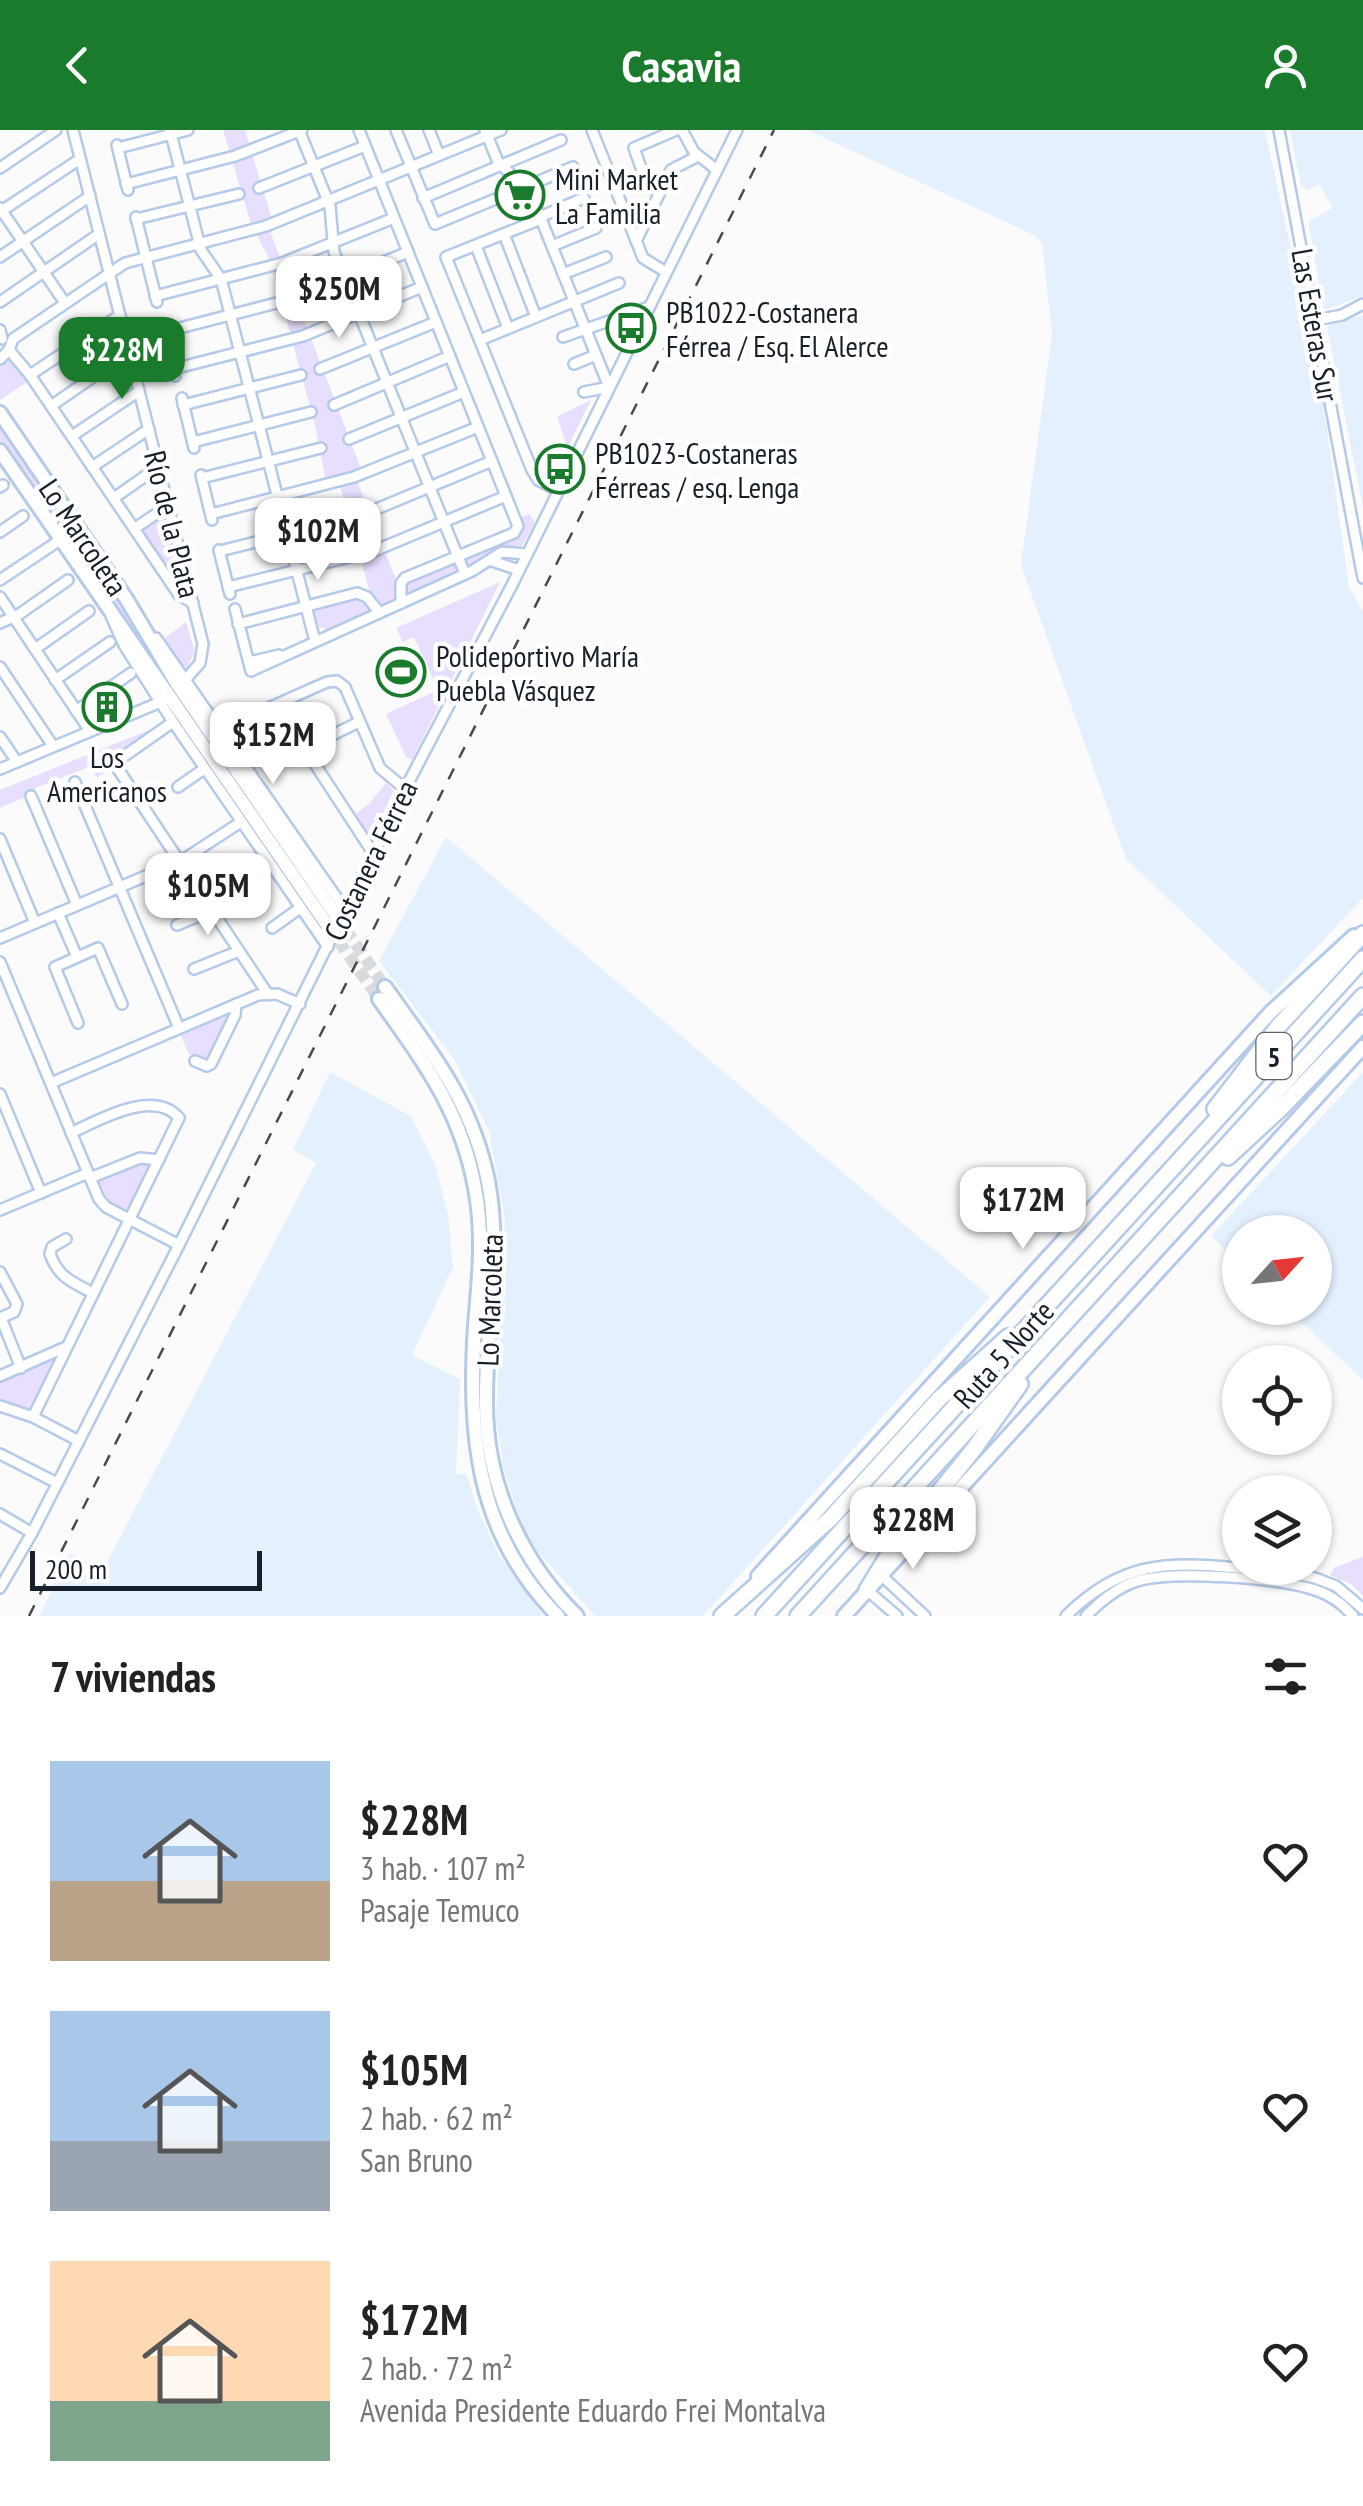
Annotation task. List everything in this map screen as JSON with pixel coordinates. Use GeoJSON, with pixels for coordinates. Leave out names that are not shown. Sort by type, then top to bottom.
{"type":"FeatureCollection","features":[{"type":"Feature","properties":{"kind":"highway"},"geometry":{"type":"LineString","coordinates":[[1186,1154],[1266,1041],[1363,930]]}},
{"type":"Feature","properties":{"kind":"highway","name":"Ruta 5 Norte"},"geometry":{"type":"LineString","coordinates":[[764,1616],[1363,959]]}},
{"type":"Feature","properties":{"kind":"highway","name":"Ruta 5 Norte"},"geometry":{"type":"LineString","coordinates":[[798,1616],[1363,996]]}},
{"type":"Feature","properties":{"kind":"highway"},"geometry":{"type":"LineString","coordinates":[[1182,1194],[1268,1121],[1363,1022]]}},
{"type":"Feature","properties":{"kind":"highway"},"geometry":{"type":"LineString","coordinates":[[722,1616],[831,1518],[954,1384],[1046,1307]]}},
{"type":"Feature","properties":{"kind":"highway"},"geometry":{"type":"LineString","coordinates":[[868,1590],[889,1554],[974,1449],[1057,1332]]}},
{"type":"Feature","properties":{"kind":"main road","name":"Lo Marcoleta"},"geometry":{"type":"LineString","coordinates":[[0,412],[95,552],[177,684],[336,917]]}},
{"type":"Feature","properties":{"kind":"main road","name":"Lo Marcoleta"},"geometry":{"type":"LineString","coordinates":[[0,452],[111,611],[167,702],[336,917]]}},
{"type":"Feature","properties":{"kind":"main road"},"geometry":{"type":"LineString","coordinates":[[77,564],[95,552]]}},
{"type":"Feature","properties":{"kind":"main road"},"geometry":{"type":"LineString","coordinates":[[111,611],[130,606]]}},
{"type":"Feature","properties":{"kind":"main road"},"geometry":{"type":"LineString","coordinates":[[722,1616],[1270,1014],[1363,930]]}},
{"type":"Feature","properties":{"kind":"main road","name":"Lo Marcoleta"},"geometry":{"type":"LineString","coordinates":[[382,993],[450,1077],[479,1146],[493,1224],[474,1438],[490,1508],[514,1562],[558,1616]]}},
{"type":"Feature","properties":{"kind":"main road"},"geometry":{"type":"LineString","coordinates":[[844,1616],[1363,1047]]}},
{"type":"Feature","properties":{"kind":"main road","name":"Lo Marcoleta"},"geometry":{"type":"LineString","coordinates":[[480,1372],[488,1434],[503,1501],[532,1561],[577,1616]]}},
{"type":"Feature","properties":{"kind":"street"},"geometry":{"type":"LineString","coordinates":[[0,168],[56,130]]}},
{"type":"Feature","properties":{"kind":"street","name":"Río de la Plata"},"geometry":{"type":"LineString","coordinates":[[73,130],[204,652],[185,680]]}},
{"type":"Feature","properties":{"kind":"street"},"geometry":{"type":"LineString","coordinates":[[188,130],[117,145],[127,187],[242,154],[300,130],[328,202],[332,244],[464,574]]}},
{"type":"Feature","properties":{"kind":"street"},"geometry":{"type":"LineString","coordinates":[[359,130],[518,530],[404,578],[401,602]]}},
{"type":"Feature","properties":{"kind":"street"},"geometry":{"type":"LineString","coordinates":[[396,130],[435,224],[573,167]]}},
{"type":"Feature","properties":{"kind":"street"},"geometry":{"type":"LineString","coordinates":[[429,130],[439,155]]}},
{"type":"Feature","properties":{"kind":"street"},"geometry":{"type":"LineString","coordinates":[[0,359],[5,340],[120,265],[266,226],[501,130]]}},
{"type":"Feature","properties":{"kind":"street"},"geometry":{"type":"LineString","coordinates":[[592,130],[646,262],[666,272]]}},
{"type":"Feature","properties":{"kind":"street"},"geometry":{"type":"LineString","coordinates":[[660,192],[647,184],[634,148],[679,130],[698,156],[717,170]]}},
{"type":"Feature","properties":{"kind":"street","name":"Costanera Férrea"},"geometry":{"type":"LineString","coordinates":[[0,1588],[4,1573],[32,1533],[179,1245],[328,947],[336,917],[519,570],[737,130]]}},
{"type":"Feature","properties":{"kind":"street","name":"Las Esteras Sur"},"geometry":{"type":"LineString","coordinates":[[1279,130],[1363,578]]}},
{"type":"Feature","properties":{"kind":"street"},"geometry":{"type":"LineString","coordinates":[[171,132],[199,244],[221,279],[314,641]]}},
{"type":"Feature","properties":{"kind":"street"},"geometry":{"type":"LineString","coordinates":[[486,133],[501,166],[527,188],[609,387],[584,392]]}},
{"type":"Feature","properties":{"kind":"street"},"geometry":{"type":"LineString","coordinates":[[423,198],[561,140]]}},
{"type":"Feature","properties":{"kind":"street"},"geometry":{"type":"LineString","coordinates":[[259,188],[365,146]]}},
{"type":"Feature","properties":{"kind":"street"},"geometry":{"type":"LineString","coordinates":[[636,240],[673,168],[698,156]]}},
{"type":"Feature","properties":{"kind":"street"},"geometry":{"type":"LineString","coordinates":[[65,304],[1,210],[80,159]]}},
{"type":"Feature","properties":{"kind":"street"},"geometry":{"type":"LineString","coordinates":[[239,194],[135,216],[156,299],[282,263],[394,218]]}},
{"type":"Feature","properties":{"kind":"street"},"geometry":{"type":"LineString","coordinates":[[0,257],[90,196]]}},
{"type":"Feature","properties":{"kind":"street"},"geometry":{"type":"LineString","coordinates":[[556,490],[536,478],[517,417],[446,258],[584,198]]}},
{"type":"Feature","properties":{"kind":"street"},"geometry":{"type":"LineString","coordinates":[[552,246],[596,228]]}},
{"type":"Feature","properties":{"kind":"street"},"geometry":{"type":"LineString","coordinates":[[0,302],[99,234]]}},
{"type":"Feature","properties":{"kind":"street"},"geometry":{"type":"LineString","coordinates":[[504,234],[536,316]]}},
{"type":"Feature","properties":{"kind":"street"},"geometry":{"type":"LineString","coordinates":[[476,246],[508,328]]}},
{"type":"Feature","properties":{"kind":"street"},"geometry":{"type":"LineString","coordinates":[[408,252],[296,298],[163,329],[174,372],[302,336],[422,287]]}},
{"type":"Feature","properties":{"kind":"street"},"geometry":{"type":"LineString","coordinates":[[563,274],[606,257]]}},
{"type":"Feature","properties":{"kind":"street"},"geometry":{"type":"LineString","coordinates":[[480,340],[619,283]]}},
{"type":"Feature","properties":{"kind":"street"},"geometry":{"type":"LineString","coordinates":[[1316,320],[1363,304]]}},
{"type":"Feature","properties":{"kind":"street"},"geometry":{"type":"LineString","coordinates":[[563,337],[649,307]]}},
{"type":"Feature","properties":{"kind":"street"},"geometry":{"type":"LineString","coordinates":[[30,375],[120,315]]}},
{"type":"Feature","properties":{"kind":"street"},"geometry":{"type":"LineString","coordinates":[[320,370],[436,322]]}},
{"type":"Feature","properties":{"kind":"street"},"geometry":{"type":"LineString","coordinates":[[5,340],[179,596],[193,603]]}},
{"type":"Feature","properties":{"kind":"street"},"geometry":{"type":"LineString","coordinates":[[51,406],[129,352]]}},
{"type":"Feature","properties":{"kind":"street"},"geometry":{"type":"LineString","coordinates":[[574,364],[596,355]]}},
{"type":"Feature","properties":{"kind":"street"},"geometry":{"type":"LineString","coordinates":[[334,404],[450,356]]}},
{"type":"Feature","properties":{"kind":"street"},"geometry":{"type":"LineString","coordinates":[[301,375],[182,402],[193,445],[311,412]]}},
{"type":"Feature","properties":{"kind":"street"},"geometry":{"type":"LineString","coordinates":[[72,436],[139,391]]}},
{"type":"Feature","properties":{"kind":"street"},"geometry":{"type":"LineString","coordinates":[[349,439],[464,392]]}},
{"type":"Feature","properties":{"kind":"street"},"geometry":{"type":"LineString","coordinates":[[320,448],[201,475],[212,517],[354,477],[478,427]]}},
{"type":"Feature","properties":{"kind":"street"},"geometry":{"type":"LineString","coordinates":[[92,467],[149,429]]}},
{"type":"Feature","properties":{"kind":"street"},"geometry":{"type":"LineString","coordinates":[[492,462],[362,515],[219,549],[229,591],[379,550],[506,496]]}},
{"type":"Feature","properties":{"kind":"street"},"geometry":{"type":"LineString","coordinates":[[114,498],[158,467]]}},
{"type":"Feature","properties":{"kind":"street"},"geometry":{"type":"LineString","coordinates":[[135,528],[168,506]]}},
{"type":"Feature","properties":{"kind":"street"},"geometry":{"type":"LineString","coordinates":[[0,532],[23,516]]}},
{"type":"Feature","properties":{"kind":"street"},"geometry":{"type":"LineString","coordinates":[[0,580],[60,540]]}},
{"type":"Feature","properties":{"kind":"street"},"geometry":{"type":"LineString","coordinates":[[234,610],[250,666],[286,654],[492,561],[506,551],[526,554]]}},
{"type":"Feature","properties":{"kind":"street"},"geometry":{"type":"LineString","coordinates":[[492,561],[519,570]]}},
{"type":"Feature","properties":{"kind":"street"},"geometry":{"type":"LineString","coordinates":[[0,623],[68,580]]}},
{"type":"Feature","properties":{"kind":"street"},"geometry":{"type":"LineString","coordinates":[[238,624],[357,593],[367,597],[379,612]]}},
{"type":"Feature","properties":{"kind":"street"},"geometry":{"type":"LineString","coordinates":[[0,597],[90,731]]}},
{"type":"Feature","properties":{"kind":"street","name":"Lo Marcoleta"},"geometry":{"type":"LineString","coordinates":[[130,606],[219,730],[336,917]]}},
{"type":"Feature","properties":{"kind":"street"},"geometry":{"type":"LineString","coordinates":[[35,649],[89,611]]}},
{"type":"Feature","properties":{"kind":"street"},"geometry":{"type":"LineString","coordinates":[[55,680],[110,642]]}},
{"type":"Feature","properties":{"kind":"street"},"geometry":{"type":"LineString","coordinates":[[0,667],[53,746]]}},
{"type":"Feature","properties":{"kind":"street"},"geometry":{"type":"LineString","coordinates":[[76,711],[131,673]]}},
{"type":"Feature","properties":{"kind":"street"},"geometry":{"type":"LineString","coordinates":[[219,730],[333,681],[345,687],[380,768],[405,789]]}},
{"type":"Feature","properties":{"kind":"street"},"geometry":{"type":"LineString","coordinates":[[0,769],[167,702]]}},
{"type":"Feature","properties":{"kind":"street","name":"Lo Marcoleta"},"geometry":{"type":"LineString","coordinates":[[167,702],[173,722],[328,947]]}},
{"type":"Feature","properties":{"kind":"street"},"geometry":{"type":"LineString","coordinates":[[173,722],[122,757],[117,764],[119,771],[267,993]]}},
{"type":"Feature","properties":{"kind":"street"},"geometry":{"type":"LineString","coordinates":[[358,722],[314,744],[309,756],[372,853]]}},
{"type":"Feature","properties":{"kind":"street"},"geometry":{"type":"LineString","coordinates":[[0,737],[17,762]]}},
{"type":"Feature","properties":{"kind":"street"},"geometry":{"type":"LineString","coordinates":[[178,788],[204,769]]}},
{"type":"Feature","properties":{"kind":"street"},"geometry":{"type":"LineString","coordinates":[[75,782],[179,1028]]}},
{"type":"Feature","properties":{"kind":"street"},"geometry":{"type":"LineString","coordinates":[[31,796],[78,905]]}},
{"type":"Feature","properties":{"kind":"street"},"geometry":{"type":"LineString","coordinates":[[0,938],[181,861],[240,822]]}},
{"type":"Feature","properties":{"kind":"street"},"geometry":{"type":"LineString","coordinates":[[0,840],[35,923]]}},
{"type":"Feature","properties":{"kind":"street"},"geometry":{"type":"LineString","coordinates":[[241,886],[270,865]]}},
{"type":"Feature","properties":{"kind":"street"},"geometry":{"type":"LineString","coordinates":[[272,928],[300,908]]}},
{"type":"Feature","properties":{"kind":"street"},"geometry":{"type":"LineString","coordinates":[[177,925],[213,910]]}},
{"type":"Feature","properties":{"kind":"street"},"geometry":{"type":"LineString","coordinates":[[58,913],[77,958]]}},
{"type":"Feature","properties":{"kind":"street"},"geometry":{"type":"LineString","coordinates":[[78,1023],[55,968],[98,948],[122,1004]]}},
{"type":"Feature","properties":{"kind":"street"},"geometry":{"type":"LineString","coordinates":[[194,970],[239,950]]}},
{"type":"Feature","properties":{"kind":"street"},"geometry":{"type":"LineString","coordinates":[[0,962],[104,1205],[179,1245]]}},
{"type":"Feature","properties":{"kind":"street"},"geometry":{"type":"LineString","coordinates":[[51,1083],[267,993],[300,1004]]}},
{"type":"Feature","properties":{"kind":"street"},"geometry":{"type":"LineString","coordinates":[[194,1062],[211,1064],[236,1015],[236,1004]]}},
{"type":"Feature","properties":{"kind":"street"},"geometry":{"type":"LineString","coordinates":[[0,1094],[41,1192]]}},
{"type":"Feature","properties":{"kind":"street"},"geometry":{"type":"LineString","coordinates":[[32,1418],[179,1116],[158,1108],[135,1108],[72,1132]]}},
{"type":"Feature","properties":{"kind":"street"},"geometry":{"type":"LineString","coordinates":[[0,1210],[140,1158],[160,1160]]}},
{"type":"Feature","properties":{"kind":"street"},"geometry":{"type":"LineString","coordinates":[[66,1239],[52,1247],[53,1264],[60,1276],[93,1293]]}},
{"type":"Feature","properties":{"kind":"street"},"geometry":{"type":"LineString","coordinates":[[0,1272],[17,1304],[14,1312],[1,1318],[21,1368]]}},
{"type":"Feature","properties":{"kind":"street"},"geometry":{"type":"LineString","coordinates":[[0,1376],[66,1347]]}},
{"type":"Feature","properties":{"kind":"street"},"geometry":{"type":"LineString","coordinates":[[0,1406],[79,1441]]}},
{"type":"Feature","properties":{"kind":"street"},"geometry":{"type":"LineString","coordinates":[[0,1454],[57,1483]]}},
{"type":"Feature","properties":{"kind":"street"},"geometry":{"type":"LineString","coordinates":[[0,1514],[32,1533]]}},
{"type":"Feature","properties":{"kind":"street"},"geometry":{"type":"LineString","coordinates":[[1066,1616],[1097,1588],[1117,1578],[1148,1566],[1172,1563],[1315,1578],[1336,1586],[1363,1610]]}},
{"type":"Feature","properties":{"kind":"street"},"geometry":{"type":"LineString","coordinates":[[1086,1616],[1127,1585],[1178,1574],[1311,1588],[1338,1602],[1354,1616]]}},
{"type":"Feature","properties":{"kind":"street"},"geometry":{"type":"LineString","coordinates":[[881,1575],[925,1616]]}},
{"type":"Feature","properties":{"kind":"street"},"geometry":{"type":"LineString","coordinates":[[868,1590],[897,1616]]}},
{"type":"Feature","properties":{"kind":"shaded area"},"geometry":{"type":"Polygon","coordinates":[[[223,130],[245,130],[272,219],[271,234],[362,471],[355,476],[396,579],[406,581],[520,531],[518,519],[529,514],[535,522],[522,546],[507,547],[378,606],[372,600],[338,479],[326,482],[271,262],[251,224],[223,130]]]}},
{"type":"Feature","properties":{"kind":"shaded area"},"geometry":{"type":"Polygon","coordinates":[[[807,130],[1265,130],[1320,382],[1349,587],[1363,611],[1363,898],[1271,996],[1126,859],[1021,565],[1052,334],[1042,244],[1034,235],[807,130]]]}},
{"type":"Feature","properties":{"kind":"shaded area"},"geometry":{"type":"Polygon","coordinates":[[[1290,130],[1363,130],[1363,296],[1324,310],[1308,222],[1333,208],[1319,184],[1307,190],[1301,186],[1290,130]]]}},
{"type":"Feature","properties":{"kind":"shaded area"},"geometry":{"type":"Polygon","coordinates":[[[1363,315],[1363,508],[1327,326],[1363,315]]]}},
{"type":"Feature","properties":{"kind":"shaded area"},"geometry":{"type":"Polygon","coordinates":[[[9,357],[30,380],[0,400],[0,363],[9,357]]]}},
{"type":"Feature","properties":{"kind":"shaded area"},"geometry":{"type":"Polygon","coordinates":[[[591,400],[552,479],[538,471],[533,459],[566,444],[557,417],[591,400]]]}},
{"type":"Feature","properties":{"kind":"shaded area"},"geometry":{"type":"Polygon","coordinates":[[[0,421],[171,676],[164,685],[0,446],[0,421]]]}},
{"type":"Feature","properties":{"kind":"shaded area"},"geometry":{"type":"Polygon","coordinates":[[[163,514],[184,594],[142,530],[163,514]]]}},
{"type":"Feature","properties":{"kind":"shaded area"},"geometry":{"type":"Polygon","coordinates":[[[500,582],[412,760],[406,757],[386,714],[438,690],[414,637],[403,642],[396,628],[500,582]]]}},
{"type":"Feature","properties":{"kind":"shaded area"},"geometry":{"type":"Polygon","coordinates":[[[361,595],[373,609],[328,630],[315,625],[312,609],[361,595]]]}},
{"type":"Feature","properties":{"kind":"shaded area"},"geometry":{"type":"Polygon","coordinates":[[[186,622],[195,652],[187,667],[179,665],[163,640],[186,622]]]}},
{"type":"Feature","properties":{"kind":"shaded area"},"geometry":{"type":"Polygon","coordinates":[[[159,726],[111,761],[112,770],[96,777],[92,766],[35,788],[35,793],[0,808],[0,790],[159,726]]]}},
{"type":"Feature","properties":{"kind":"shaded area"},"geometry":{"type":"Polygon","coordinates":[[[386,783],[394,791],[370,839],[354,815],[386,783]]]}},
{"type":"Feature","properties":{"kind":"shaded area"},"geometry":{"type":"Polygon","coordinates":[[[446,837],[990,1297],[703,1616],[595,1616],[533,1546],[521,1523],[503,1466],[496,1418],[505,1219],[489,1131],[454,1059],[379,961],[446,837]]]}},
{"type":"Feature","properties":{"kind":"shaded area"},"geometry":{"type":"Polygon","coordinates":[[[232,1014],[208,1062],[189,1054],[180,1034],[232,1014]]]}},
{"type":"Feature","properties":{"kind":"shaded area"},"geometry":{"type":"Polygon","coordinates":[[[330,1072],[411,1116],[435,1164],[448,1215],[453,1267],[412,1355],[460,1379],[456,1474],[467,1475],[499,1555],[543,1616],[39,1616],[70,1553],[104,1568],[316,1163],[293,1150],[330,1072]]]}},
{"type":"Feature","properties":{"kind":"shaded area"},"geometry":{"type":"Polygon","coordinates":[[[1363,1072],[1363,1380],[1332,1351],[1332,1345],[1326,1345],[1304,1325],[1332,1325],[1332,1215],[1230,1215],[1363,1072]]]}},
{"type":"Feature","properties":{"kind":"shaded area"},"geometry":{"type":"Polygon","coordinates":[[[145,1161],[150,1163],[129,1208],[124,1210],[109,1202],[98,1179],[145,1161]]]}},
{"type":"Feature","properties":{"kind":"shaded area"},"geometry":{"type":"Polygon","coordinates":[[[1222,1224],[1222,1247],[1211,1236],[1222,1224]]]}},
{"type":"Feature","properties":{"kind":"shaded area"},"geometry":{"type":"Polygon","coordinates":[[[52,1354],[55,1361],[31,1410],[0,1402],[0,1377],[52,1354]]]}},
{"type":"Feature","properties":{"kind":"shaded area"},"geometry":{"type":"Polygon","coordinates":[[[1362,1557],[1363,1596],[1351,1584],[1332,1576],[1334,1568],[1362,1557]]]}},
{"type":"Feature","properties":{"kind":"tunnel"},"geometry":{"type":"LineString","coordinates":[[335,914],[385,987]]}},
{"type":"Feature","properties":{"kind":"tunnel"},"geometry":{"type":"LineString","coordinates":[[328,926],[379,999]]}},
{"type":"Feature","properties":{"kind":"railway"},"geometry":{"type":"LineString","coordinates":[[29,1616],[774,130]]}},
{"type":"Feature","properties":{"kind":"place","name":"Mini Market La Familia"},"geometry":{"type":"Point","coordinates":[520,195]}},
{"type":"Feature","properties":{"kind":"place","name":"PB1022-Costanera Férrea / Esq. El Alerce"},"geometry":{"type":"Point","coordinates":[631,328]}},
{"type":"Feature","properties":{"kind":"place","name":"PB1023-Costaneras Férreas / esq. Lenga"},"geometry":{"type":"Point","coordinates":[560,469]}},
{"type":"Feature","properties":{"kind":"place","name":"Polideportivo María Puebla Vásquez"},"geometry":{"type":"Point","coordinates":[401,672]}},
{"type":"Feature","properties":{"kind":"place","name":"Los Americanos"},"geometry":{"type":"Point","coordinates":[107,707]}}]}
